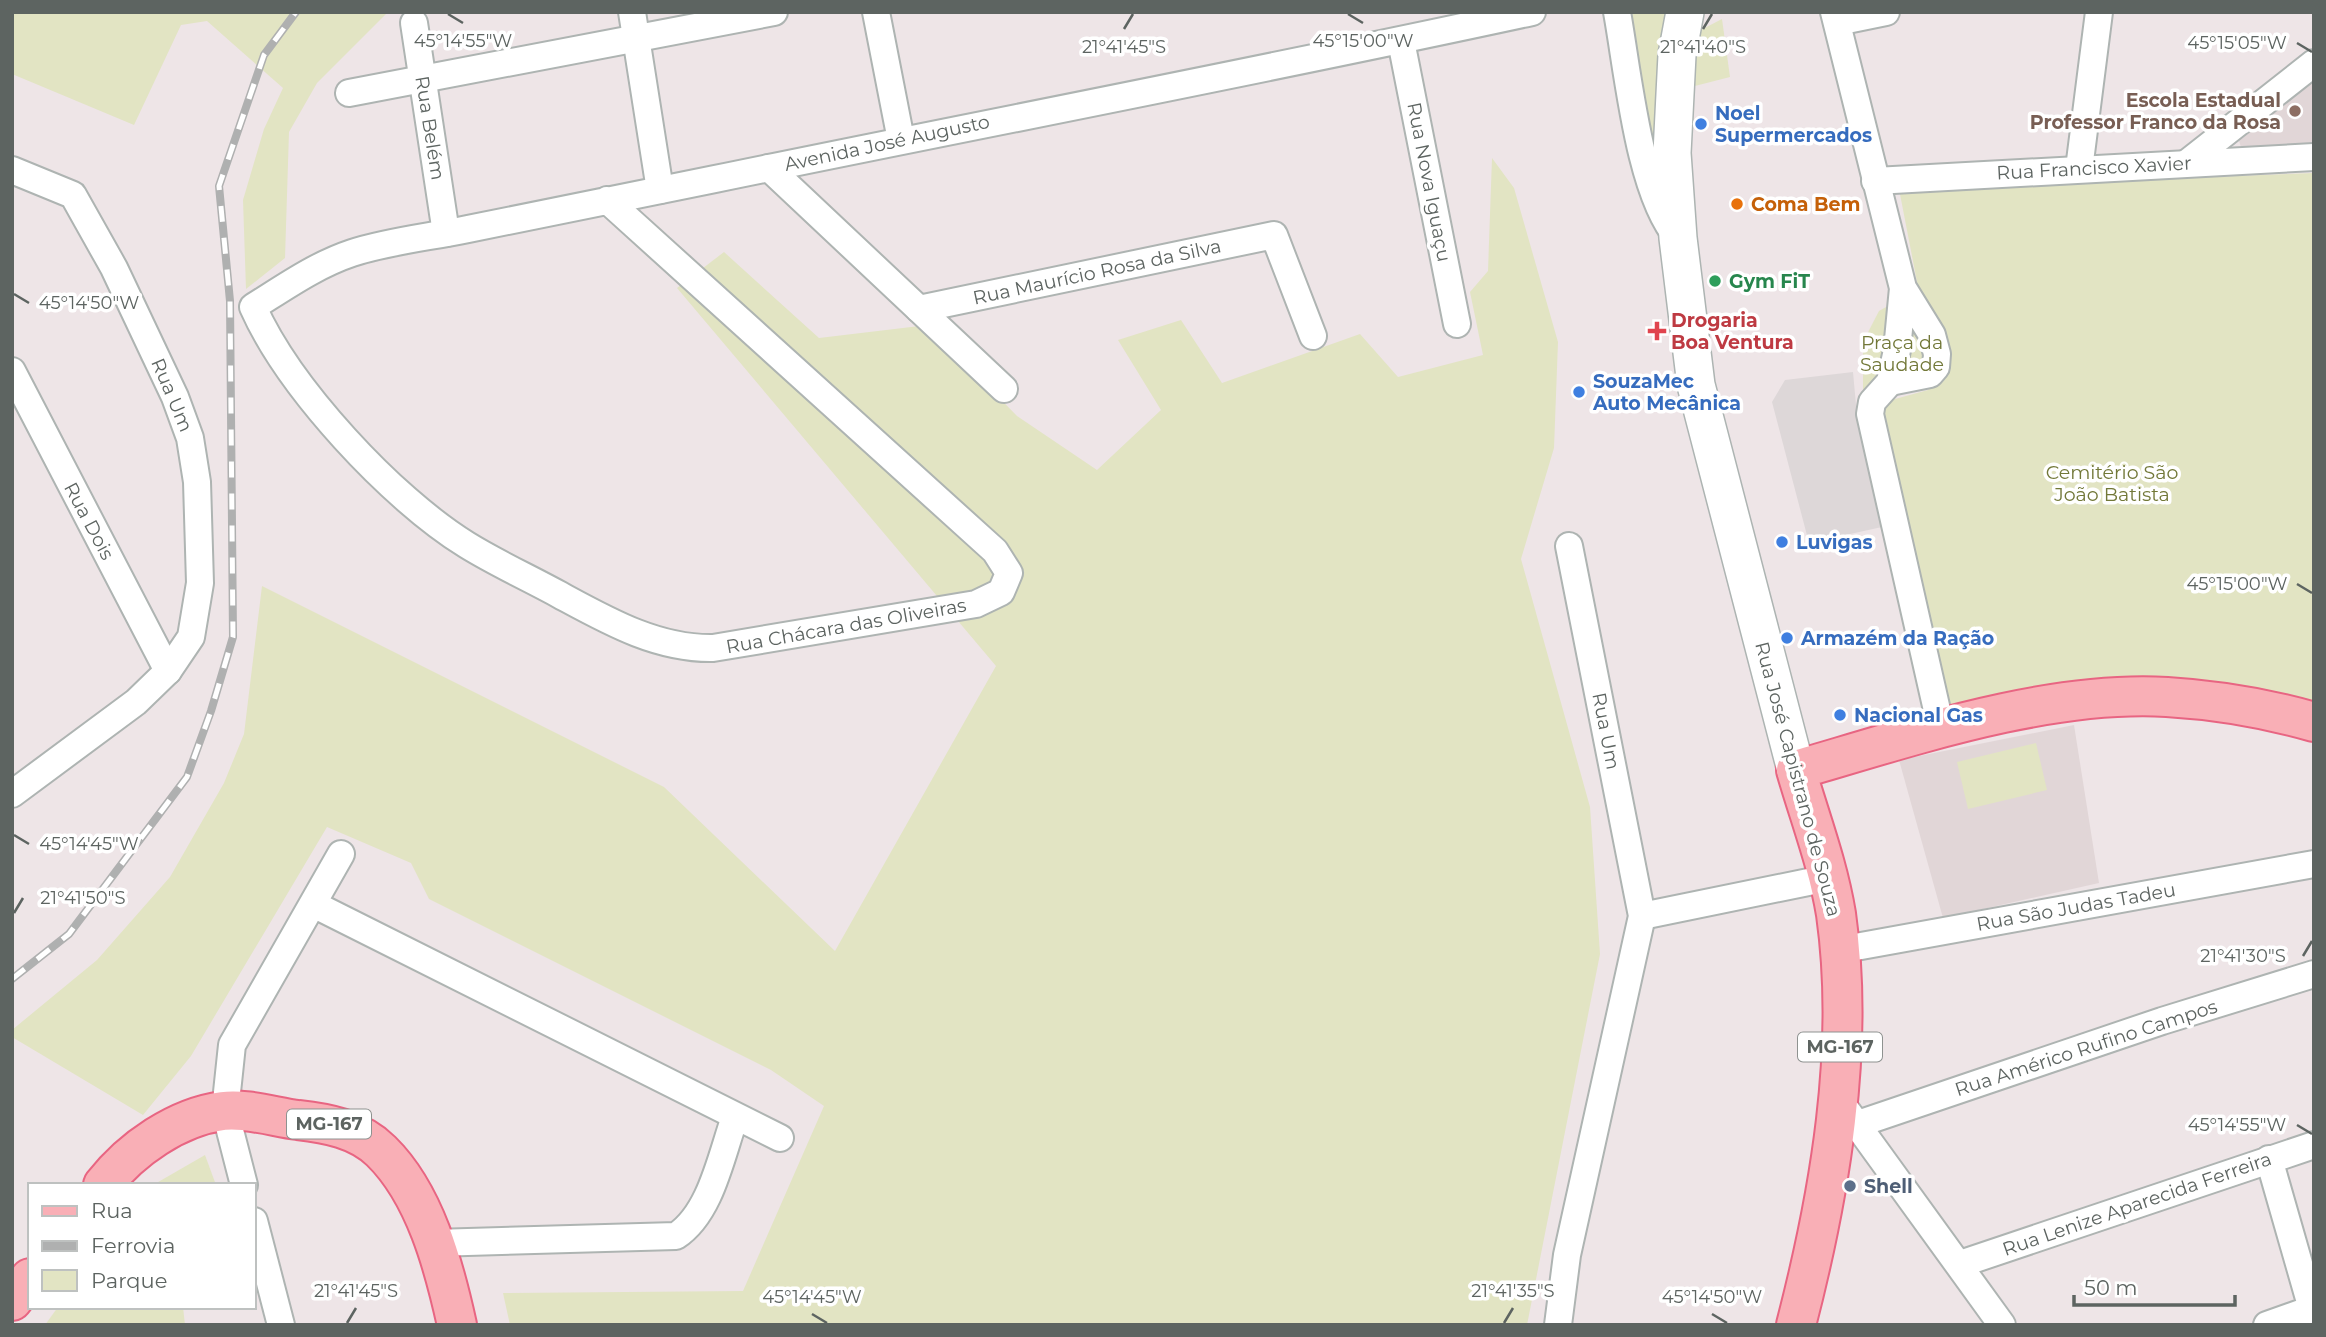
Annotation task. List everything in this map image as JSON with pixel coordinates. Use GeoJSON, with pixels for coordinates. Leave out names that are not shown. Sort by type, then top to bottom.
{"type":"FeatureCollection","features":[{"type":"Feature","properties":{"kind":"main road"},"geometry":{"type":"LineString","coordinates":[[1796,770],[1941,728],[2060,704],[2131,697],[2213,701],[2267,709],[2314,722]]}},
{"type":"Feature","properties":{"kind":"main road","name":"Rua José Capistrano de Souza"},"geometry":{"type":"LineString","coordinates":[[1796,770],[1828,878],[1839,950],[1848,1112],[1796,1325]]}},
{"type":"Feature","properties":{"kind":"main road","name":"MG-167"},"geometry":{"type":"LineString","coordinates":[[105,1183],[114,1171],[153,1139],[187,1121],[225,1111],[334,1124],[379,1148],[403,1176],[434,1243],[457,1325]]}},
{"type":"Feature","properties":{"kind":"main road"},"geometry":{"type":"LineString","coordinates":[[12,1301],[28,1281]]}},
{"type":"Feature","properties":{"kind":"street"},"geometry":{"type":"LineString","coordinates":[[349,93],[423,79],[635,25],[774,12]]}},
{"type":"Feature","properties":{"kind":"street"},"geometry":{"type":"LineString","coordinates":[[876,12],[901,140]]}},
{"type":"Feature","properties":{"kind":"street","name":"Avenida José Augusto"},"geometry":{"type":"LineString","coordinates":[[253,307],[315,269],[354,252],[1401,41],[1532,12]]}},
{"type":"Feature","properties":{"kind":"street","name":"Rua José Capistrano de Souza"},"geometry":{"type":"LineString","coordinates":[[1617,12],[1678,237],[1696,385],[1796,770]]}},
{"type":"Feature","properties":{"kind":"street","name":"Rua José Capistrano de Souza"},"geometry":{"type":"LineString","coordinates":[[1661,181],[1672,153],[1677,55],[1685,12]]}},
{"type":"Feature","properties":{"kind":"street"},"geometry":{"type":"LineString","coordinates":[[1886,12],[1835,17],[1903,288],[1932,335],[1937,354],[1936,367],[1922,378],[1890,382]]}},
{"type":"Feature","properties":{"kind":"street"},"geometry":{"type":"LineString","coordinates":[[2079,169],[2099,12]]}},
{"type":"Feature","properties":{"kind":"street","name":"Rua Belém"},"geometry":{"type":"LineString","coordinates":[[414,23],[446,233]]}},
{"type":"Feature","properties":{"kind":"street"},"geometry":{"type":"LineString","coordinates":[[635,25],[660,190]]}},
{"type":"Feature","properties":{"kind":"street","name":"Rua Nova Iguaçu"},"geometry":{"type":"LineString","coordinates":[[1401,41],[1457,324]]}},
{"type":"Feature","properties":{"kind":"street"},"geometry":{"type":"LineString","coordinates":[[2187,163],[2314,62]]}},
{"type":"Feature","properties":{"kind":"street","name":"Rua Francisco Xavier"},"geometry":{"type":"LineString","coordinates":[[1875,181],[2314,157]]}},
{"type":"Feature","properties":{"kind":"street"},"geometry":{"type":"LineString","coordinates":[[769,168],[1004,389]]}},
{"type":"Feature","properties":{"kind":"street","name":"Rua Um"},"geometry":{"type":"LineString","coordinates":[[12,170],[73,195],[114,268],[175,397],[190,438],[197,482],[200,583],[191,637],[168,671],[136,702],[12,794]]}},
{"type":"Feature","properties":{"kind":"street","name":"Rua Chácara das Oliveiras"},"geometry":{"type":"LineString","coordinates":[[253,307],[269,342],[324,415],[410,502],[466,544],[591,611],[649,638],[683,649],[713,648],[976,604],[1001,592],[1009,573],[995,551],[607,200]]}},
{"type":"Feature","properties":{"kind":"street","name":"Rua Maurício Rosa da Silva"},"geometry":{"type":"LineString","coordinates":[[919,309],[1274,235],[1313,336]]}},
{"type":"Feature","properties":{"kind":"street"},"geometry":{"type":"LineString","coordinates":[[1903,288],[1897,350],[1890,382],[1872,402],[1870,414],[1941,728]]}},
{"type":"Feature","properties":{"kind":"street","name":"Rua Dois"},"geometry":{"type":"LineString","coordinates":[[12,371],[168,671]]}},
{"type":"Feature","properties":{"kind":"street","name":"Rua Um"},"geometry":{"type":"LineString","coordinates":[[1569,547],[1642,916]]}},
{"type":"Feature","properties":{"kind":"street"},"geometry":{"type":"LineString","coordinates":[[243,1183],[225,1111],[232,1045],[315,905],[341,854]]}},
{"type":"Feature","properties":{"kind":"street","name":"Rua São Judas Tadeu"},"geometry":{"type":"LineString","coordinates":[[1839,950],[2314,864]]}},
{"type":"Feature","properties":{"kind":"street"},"geometry":{"type":"LineString","coordinates":[[1558,1325],[1567,1255],[1642,916],[1828,878]]}},
{"type":"Feature","properties":{"kind":"street"},"geometry":{"type":"LineString","coordinates":[[315,905],[780,1138]]}},
{"type":"Feature","properties":{"kind":"street","name":"Rua Américo Rufino Campos"},"geometry":{"type":"LineString","coordinates":[[1848,1112],[2314,974]]}},
{"type":"Feature","properties":{"kind":"street"},"geometry":{"type":"LineString","coordinates":[[1848,1112],[2002,1325]]}},
{"type":"Feature","properties":{"kind":"street"},"geometry":{"type":"LineString","coordinates":[[434,1243],[676,1236],[689,1227],[699,1213],[735,1117]]}},
{"type":"Feature","properties":{"kind":"street","name":"Rua Lenize Aparecida Ferreira"},"geometry":{"type":"LineString","coordinates":[[1960,1264],[2314,1145]]}},
{"type":"Feature","properties":{"kind":"street"},"geometry":{"type":"LineString","coordinates":[[2267,1325],[2312,1309],[2269,1159]]}},
{"type":"Feature","properties":{"kind":"street"},"geometry":{"type":"LineString","coordinates":[[256,1229],[281,1325]]}},
{"type":"Feature","properties":{"kind":"street"},"geometry":{"type":"LineString","coordinates":[[1975,1325],[1977,1292]]}},
{"type":"Feature","properties":{"kind":"shaded area","name":"Escola Estadual Professor Franco da Rosa"},"geometry":{"type":"Polygon","coordinates":[[[2314,81],[2314,147],[2242,150],[2239,141],[2314,81]]]}},
{"type":"Feature","properties":{"kind":"shaded area"},"geometry":{"type":"Polygon","coordinates":[[[1853,372],[1856,405],[1882,527],[1809,543],[1772,402],[1785,380],[1853,372]]]}},
{"type":"Feature","properties":{"kind":"shaded area"},"geometry":{"type":"Polygon","coordinates":[[[2074,725],[2099,883],[1943,918],[1899,760],[2074,725]]]}},
{"type":"Feature","properties":{"kind":"green space"},"geometry":{"type":"Polygon","coordinates":[[[12,12],[388,12],[317,83],[289,132],[285,258],[246,289],[243,200],[264,129],[283,88],[207,21],[181,25],[134,125],[12,74],[12,12]]]}},
{"type":"Feature","properties":{"kind":"green space"},"geometry":{"type":"Polygon","coordinates":[[[1632,12],[1669,12],[1657,161],[1645,105],[1632,12]]]}},
{"type":"Feature","properties":{"kind":"green space"},"geometry":{"type":"Polygon","coordinates":[[[1722,19],[1730,77],[1691,87],[1695,33],[1722,19]]]}},
{"type":"Feature","properties":{"kind":"green space"},"geometry":{"type":"Polygon","coordinates":[[[1492,158],[1514,188],[1558,342],[1554,448],[1521,559],[1590,807],[1600,954],[1527,1325],[510,1325],[503,1293],[743,1291],[824,1106],[771,1070],[429,899],[411,863],[327,827],[191,1056],[143,1115],[12,1037],[12,1030],[97,960],[170,877],[224,783],[244,734],[262,586],[664,787],[835,951],[996,666],[677,288],[724,252],[819,338],[928,325],[1017,416],[1097,470],[1161,410],[1118,340],[1181,320],[1222,383],[1360,334],[1398,377],[1483,355],[1470,292],[1488,271],[1492,158]]]}},
{"type":"Feature","properties":{"kind":"green space","name":"Cemitério São João Batista"},"geometry":{"type":"Polygon","coordinates":[[[2314,173],[2314,711],[2271,696],[2167,678],[1952,712],[1873,405],[1928,390],[1949,362],[1918,287],[1899,189],[2314,173]]]}},
{"type":"Feature","properties":{"kind":"green space","name":"Praça da Saudade"},"geometry":{"type":"Polygon","coordinates":[[[1918,289],[1927,387],[1875,401],[1863,394],[1863,342],[1879,311],[1918,289]]]}},
{"type":"Feature","properties":{"kind":"green space"},"geometry":{"type":"Polygon","coordinates":[[[2036,743],[2047,790],[1968,809],[1957,762],[2036,743]]]}},
{"type":"Feature","properties":{"kind":"green space"},"geometry":{"type":"Polygon","coordinates":[[[205,1155],[215,1183],[156,1183],[205,1155]]]}},
{"type":"Feature","properties":{"kind":"green space"},"geometry":{"type":"Polygon","coordinates":[[[57,1309],[183,1309],[185,1325],[45,1325],[57,1309]]]}},
{"type":"Feature","properties":{"kind":"railway"},"geometry":{"type":"LineString","coordinates":[[12,979],[69,934],[187,777],[211,711],[233,637],[230,301],[219,186],[264,55],[296,12]]}},
{"type":"Feature","properties":{"kind":"place","name":"Escola Estadual Professor Franco da Rosa"},"geometry":{"type":"Point","coordinates":[2295,111]}},
{"type":"Feature","properties":{"kind":"place","name":"Noel Supermercados"},"geometry":{"type":"Point","coordinates":[1701,124]}},
{"type":"Feature","properties":{"kind":"place","name":"Coma Bem"},"geometry":{"type":"Point","coordinates":[1737,204]}},
{"type":"Feature","properties":{"kind":"place","name":"Gym FiT"},"geometry":{"type":"Point","coordinates":[1715,281]}},
{"type":"Feature","properties":{"kind":"place","name":"Drogaria Boa Ventura"},"geometry":{"type":"Point","coordinates":[1657,331]}},
{"type":"Feature","properties":{"kind":"place","name":"SouzaMec Auto Mecânica"},"geometry":{"type":"Point","coordinates":[1579,392]}},
{"type":"Feature","properties":{"kind":"place","name":"Luvigas"},"geometry":{"type":"Point","coordinates":[1782,542]}},
{"type":"Feature","properties":{"kind":"place","name":"Armazém da Ração"},"geometry":{"type":"Point","coordinates":[1787,638]}},
{"type":"Feature","properties":{"kind":"place","name":"Nacional Gas"},"geometry":{"type":"Point","coordinates":[1840,715]}},
{"type":"Feature","properties":{"kind":"place","name":"Shell"},"geometry":{"type":"Point","coordinates":[1850,1186]}}]}
